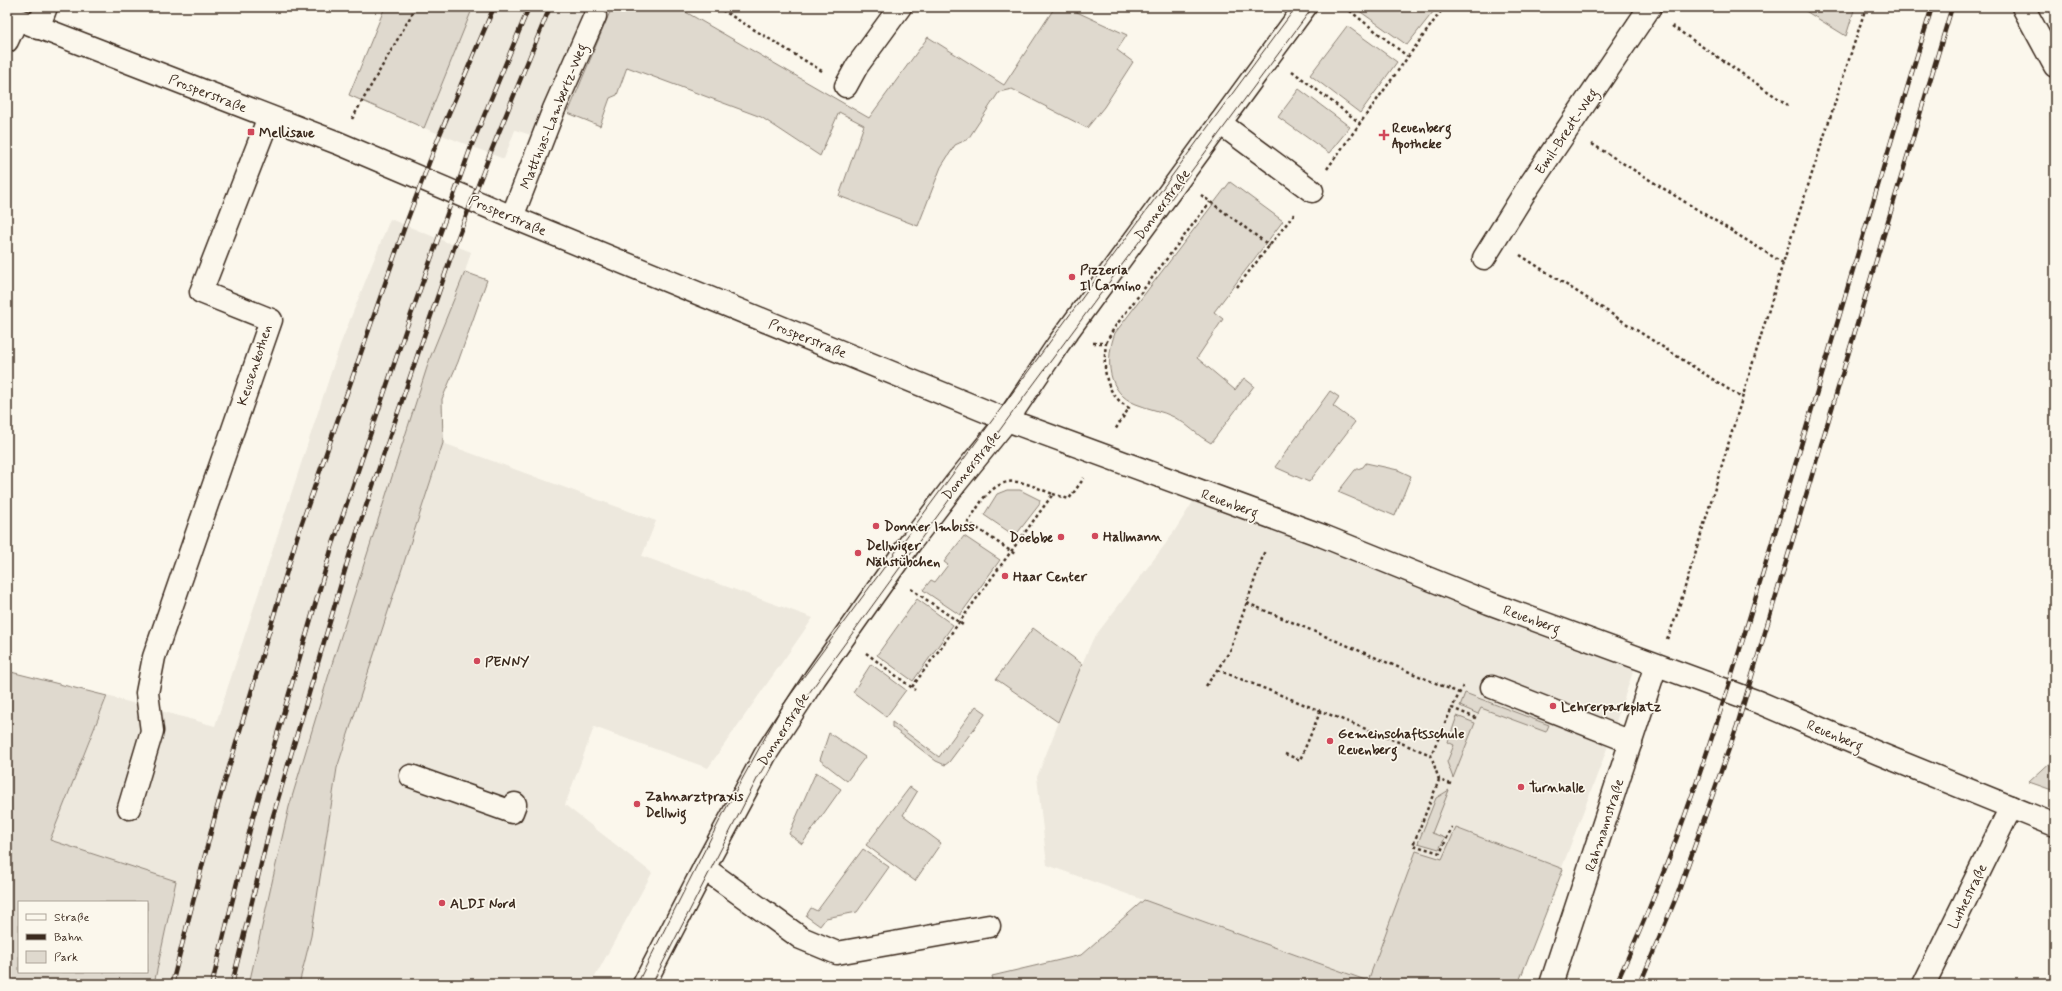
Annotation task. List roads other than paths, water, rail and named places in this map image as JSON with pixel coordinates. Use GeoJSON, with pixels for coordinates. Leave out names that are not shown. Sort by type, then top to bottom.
{"type":"FeatureCollection","features":[{"type":"Feature","properties":{"kind":"main road"},"geometry":{"type":"LineString","coordinates":[[38,28],[46,7]]}},
{"type":"Feature","properties":{"kind":"main road"},"geometry":{"type":"LineString","coordinates":[[846,86],[857,66],[900,7]]}},
{"type":"Feature","properties":{"kind":"main road","name":"Donnerstraße"},"geometry":{"type":"LineString","coordinates":[[644,984],[765,755],[815,678],[888,574],[956,482],[1007,420],[1059,343],[1180,180],[1305,7]]}},
{"type":"Feature","properties":{"kind":"main road"},"geometry":{"type":"LineString","coordinates":[[2023,7],[2055,66]]}},
{"type":"Feature","properties":{"kind":"main road","name":"Emil-Bredt-Weg"},"geometry":{"type":"LineString","coordinates":[[1484,258],[1525,192],[1649,9]]}},
{"type":"Feature","properties":{"kind":"main road","name":"Matthias-Lambertz-Weg"},"geometry":{"type":"LineString","coordinates":[[512,217],[554,109],[595,16]]}},
{"type":"Feature","properties":{"kind":"main road"},"geometry":{"type":"LineString","coordinates":[[7,41],[12,17]]}},
{"type":"Feature","properties":{"kind":"main road","name":"Prosperstraße"},"geometry":{"type":"LineString","coordinates":[[12,17],[338,143],[512,217],[1007,420]]}},
{"type":"Feature","properties":{"kind":"main road","name":"Keusenkothen"},"geometry":{"type":"LineString","coordinates":[[129,808],[152,731],[147,693],[154,657],[271,320],[201,292],[269,117]]}},
{"type":"Feature","properties":{"kind":"main road"},"geometry":{"type":"LineString","coordinates":[[1220,123],[1312,190]]}},
{"type":"Feature","properties":{"kind":"main road","name":"Reuenberg"},"geometry":{"type":"LineString","coordinates":[[1007,420],[1323,536],[1489,603],[1758,702],[2011,808],[2055,824]]}},
{"type":"Feature","properties":{"kind":"main road","name":"Rahmannstraße"},"geometry":{"type":"LineString","coordinates":[[1551,984],[1656,665]]}},
{"type":"Feature","properties":{"kind":"main road"},"geometry":{"type":"LineString","coordinates":[[1492,687],[1631,742]]}},
{"type":"Feature","properties":{"kind":"main road"},"geometry":{"type":"LineString","coordinates":[[411,776],[512,812],[515,804]]}},
{"type":"Feature","properties":{"kind":"main road","name":"Luthestraße"},"geometry":{"type":"LineString","coordinates":[[1924,984],[2011,808]]}},
{"type":"Feature","properties":{"kind":"main road"},"geometry":{"type":"LineString","coordinates":[[704,868],[801,938],[837,953],[989,926]]}},
{"type":"Feature","properties":{"kind":"tram line"},"geometry":{"type":"LineString","coordinates":[[637,984],[724,812],[783,705],[1296,7]]}},
{"type":"Feature","properties":{"kind":"tram line"},"geometry":{"type":"LineString","coordinates":[[652,984],[758,777],[809,693],[1010,416],[1313,7]]}},
{"type":"Feature","properties":{"kind":"railway"},"geometry":{"type":"LineString","coordinates":[[172,984],[217,808],[297,537],[405,226],[440,134],[494,7]]}},
{"type":"Feature","properties":{"kind":"railway"},"geometry":{"type":"LineString","coordinates":[[212,984],[253,817],[332,547],[407,326],[471,147],[529,7]]}},
{"type":"Feature","properties":{"kind":"railway"},"geometry":{"type":"LineString","coordinates":[[232,984],[271,823],[350,553],[455,245],[490,154],[550,7]]}},
{"type":"Feature","properties":{"kind":"railway"},"geometry":{"type":"LineString","coordinates":[[1616,984],[1641,929],[1663,873],[1723,704],[1932,7]]}},
{"type":"Feature","properties":{"kind":"railway"},"geometry":{"type":"LineString","coordinates":[[1640,984],[1678,893],[1737,726],[1952,7]]}},
{"type":"Feature","properties":{"kind":"place","name":"Mellisaue"},"geometry":{"type":"Point","coordinates":[251,132]}},
{"type":"Feature","properties":{"kind":"place","name":"Reuenberg Apotheke"},"geometry":{"type":"Point","coordinates":[1384,135]}},
{"type":"Feature","properties":{"kind":"place","name":"Pizzeria Il Camino"},"geometry":{"type":"Point","coordinates":[1072,277]}},
{"type":"Feature","properties":{"kind":"place","name":"Donner Imbiss"},"geometry":{"type":"Point","coordinates":[876,526]}},
{"type":"Feature","properties":{"kind":"place","name":"Hallmann"},"geometry":{"type":"Point","coordinates":[1095,536]}},
{"type":"Feature","properties":{"kind":"place","name":"Doebbe"},"geometry":{"type":"Point","coordinates":[1061,537]}},
{"type":"Feature","properties":{"kind":"place","name":"Dellwiger Nähstübchen"},"geometry":{"type":"Point","coordinates":[858,553]}},
{"type":"Feature","properties":{"kind":"place","name":"Haar Center"},"geometry":{"type":"Point","coordinates":[1005,576]}},
{"type":"Feature","properties":{"kind":"place","name":"PENNY"},"geometry":{"type":"Point","coordinates":[477,661]}},
{"type":"Feature","properties":{"kind":"place","name":"Lehrerparkplatz"},"geometry":{"type":"Point","coordinates":[1553,706]}},
{"type":"Feature","properties":{"kind":"place","name":"Gemeinschaftsschule Reuenberg"},"geometry":{"type":"Point","coordinates":[1330,741]}},
{"type":"Feature","properties":{"kind":"place","name":"Turnhalle"},"geometry":{"type":"Point","coordinates":[1521,787]}},
{"type":"Feature","properties":{"kind":"place","name":"Zahnarztpraxis Dellwig"},"geometry":{"type":"Point","coordinates":[637,804]}},
{"type":"Feature","properties":{"kind":"place","name":"ALDI Nord"},"geometry":{"type":"Point","coordinates":[442,903]}}]}
